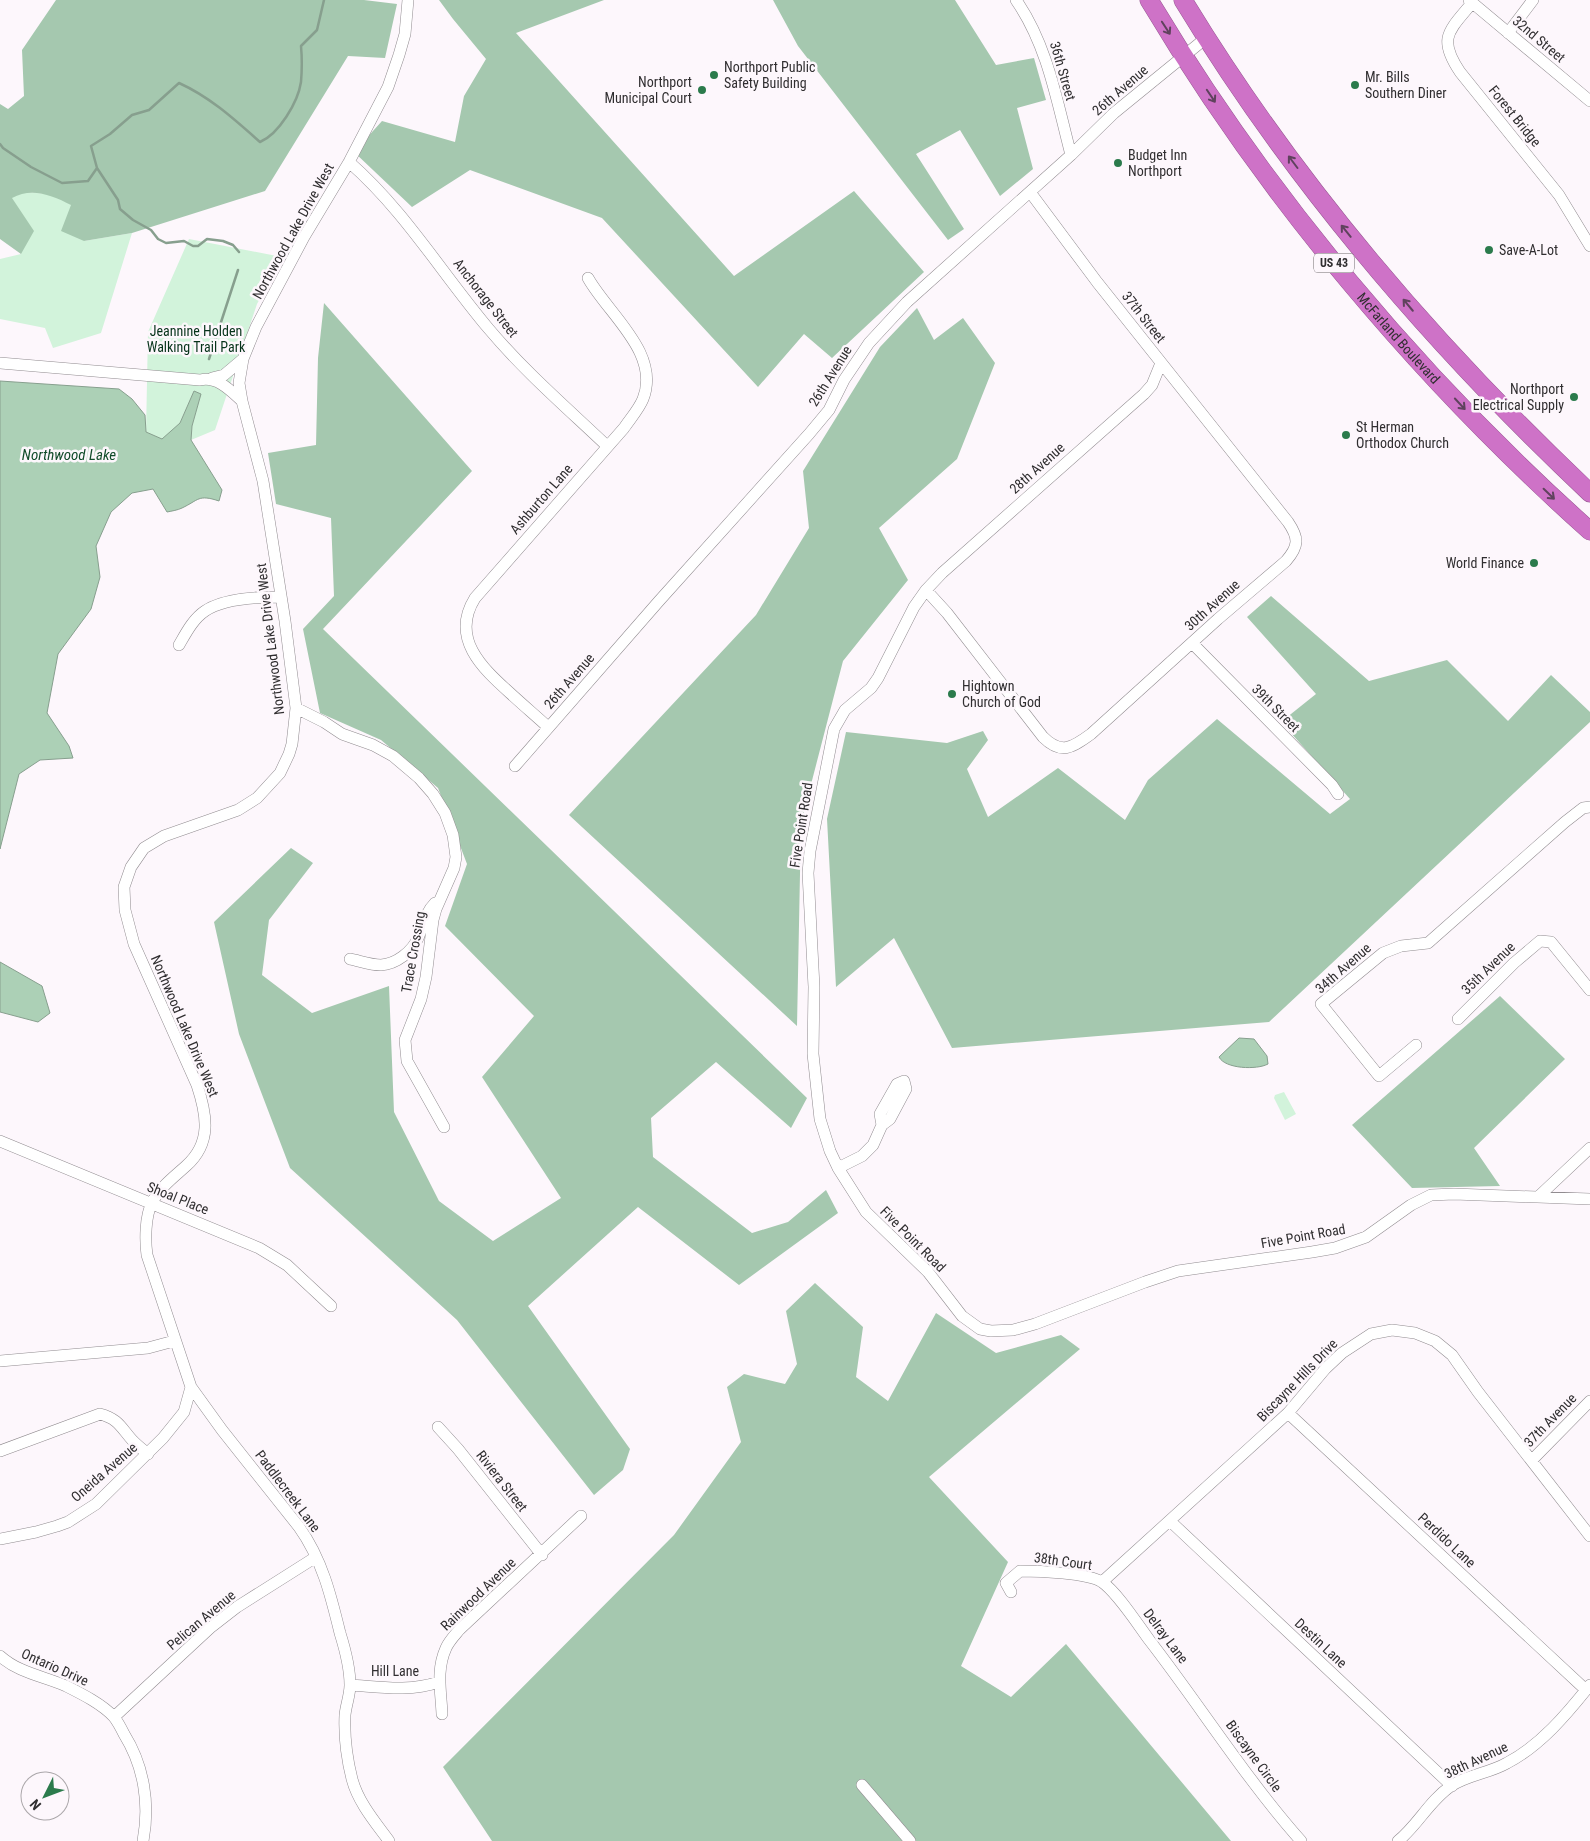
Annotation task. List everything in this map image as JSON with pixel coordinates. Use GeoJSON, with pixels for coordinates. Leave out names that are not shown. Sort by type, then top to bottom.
{"type":"FeatureCollection","features":[{"type":"Feature","properties":{"kind":"highway","name":"McFarland Boulevard"},"geometry":{"type":"LineString","coordinates":[[1149,0],[1222,112],[1276,187],[1316,240],[1371,307],[1480,426],[1552,497],[1590,531]]}},
{"type":"Feature","properties":{"kind":"highway","name":"McFarland Boulevard"},"geometry":{"type":"LineString","coordinates":[[1182,0],[1206,38],[1288,155],[1370,260],[1469,373],[1590,493]]}},
{"type":"Feature","properties":{"kind":"street","name":"Northwood Lake Drive West"},"geometry":{"type":"LineString","coordinates":[[174,1341],[147,1255],[146,1234],[151,1204],[160,1191],[193,1159],[203,1139],[204,1106],[193,1075],[134,944],[125,910],[124,888],[134,862],[144,848],[154,841],[185,828],[238,810],[257,798],[266,791],[280,773],[289,754],[296,708],[285,621],[263,480],[239,383],[243,359],[256,326],[304,237],[349,162],[392,77],[405,34],[408,0]]}},
{"type":"Feature","properties":{"kind":"street","name":"36th Street"},"geometry":{"type":"LineString","coordinates":[[1016,0],[1043,51],[1071,155]]}},
{"type":"Feature","properties":{"kind":"street"},"geometry":{"type":"LineString","coordinates":[[1508,33],[1534,0]]}},
{"type":"Feature","properties":{"kind":"street","name":"32nd Street"},"geometry":{"type":"LineString","coordinates":[[1470,2],[1590,101]]}},
{"type":"Feature","properties":{"kind":"street","name":"Forest Bridge"},"geometry":{"type":"LineString","coordinates":[[1470,2],[1450,30],[1446,41],[1449,53],[1460,72],[1559,195],[1590,246]]}},
{"type":"Feature","properties":{"kind":"street","name":"26th Avenue"},"geometry":{"type":"LineString","coordinates":[[515,766],[809,434],[829,410],[856,361],[876,334],[907,302],[1071,155],[1114,113],[1206,38]]}},
{"type":"Feature","properties":{"kind":"street","name":"Anchorage Street"},"geometry":{"type":"LineString","coordinates":[[349,162],[384,195],[427,246],[488,328],[542,385],[607,446]]}},
{"type":"Feature","properties":{"kind":"street","name":"37th Street"},"geometry":{"type":"LineString","coordinates":[[1030,192],[1097,282],[1237,458]]}},
{"type":"Feature","properties":{"kind":"street","name":"Ashburton Lane"},"geometry":{"type":"LineString","coordinates":[[548,728],[484,669],[470,646],[466,629],[469,607],[481,590],[624,428],[642,401],[646,391],[643,357],[638,347],[588,278]]}},
{"type":"Feature","properties":{"kind":"street"},"geometry":{"type":"LineString","coordinates":[[0,363],[200,380],[224,375],[243,359]]}},
{"type":"Feature","properties":{"kind":"street","name":"28th Avenue"},"geometry":{"type":"LineString","coordinates":[[926,590],[967,550],[1144,394],[1152,385],[1161,363]]}},
{"type":"Feature","properties":{"kind":"street"},"geometry":{"type":"LineString","coordinates":[[212,378],[239,383]]}},
{"type":"Feature","properties":{"kind":"street"},"geometry":{"type":"LineString","coordinates":[[212,378],[229,389],[242,401]]}},
{"type":"Feature","properties":{"kind":"street","name":"30th Avenue"},"geometry":{"type":"LineString","coordinates":[[926,590],[947,613],[1043,737],[1050,744],[1060,749],[1072,747],[1091,734],[1286,561],[1292,553],[1296,543],[1294,532],[1237,458]]}},
{"type":"Feature","properties":{"kind":"street","name":"Five Point Road"},"geometry":{"type":"LineString","coordinates":[[926,590],[914,607],[878,678],[871,688],[846,710],[834,729],[810,851],[808,873],[814,987],[813,1054],[820,1119],[830,1151],[838,1168],[866,1212],[928,1272],[962,1316],[980,1329],[991,1331],[1013,1330],[1035,1324],[1128,1288],[1178,1272],[1312,1252],[1356,1242],[1411,1205],[1431,1195],[1454,1194],[1590,1199]]}},
{"type":"Feature","properties":{"kind":"street"},"geometry":{"type":"LineString","coordinates":[[179,645],[189,626],[204,611],[234,601],[280,596]]}},
{"type":"Feature","properties":{"kind":"street","name":"39th Street"},"geometry":{"type":"LineString","coordinates":[[1192,643],[1332,785],[1338,794]]}},
{"type":"Feature","properties":{"kind":"street","name":"Trace Crossing"},"geometry":{"type":"LineString","coordinates":[[296,708],[324,722],[342,734],[373,745],[393,756],[419,778],[433,794],[445,813],[453,835],[456,857],[454,868],[433,920],[426,978],[406,1040],[407,1061],[444,1127]]}},
{"type":"Feature","properties":{"kind":"street","name":"34th Avenue"},"geometry":{"type":"LineString","coordinates":[[1416,1045],[1379,1076],[1321,1004],[1382,953],[1401,946],[1428,943],[1566,822],[1583,808],[1590,807]]}},
{"type":"Feature","properties":{"kind":"street"},"geometry":{"type":"LineString","coordinates":[[350,959],[381,965],[396,961],[408,952],[417,941],[426,916],[432,906],[440,899]]}},
{"type":"Feature","properties":{"kind":"street","name":"35th Avenue"},"geometry":{"type":"LineString","coordinates":[[1458,1019],[1514,963],[1540,941],[1551,942],[1590,990]]}},
{"type":"Feature","properties":{"kind":"street"},"geometry":{"type":"LineString","coordinates":[[838,1168],[862,1156],[873,1145],[882,1125],[890,1119],[893,1102],[906,1089],[906,1078]]}},
{"type":"Feature","properties":{"kind":"street","name":"Shoal Place"},"geometry":{"type":"LineString","coordinates":[[0,1141],[259,1248],[287,1265],[331,1306]]}},
{"type":"Feature","properties":{"kind":"street"},"geometry":{"type":"LineString","coordinates":[[1538,1197],[1590,1148]]}},
{"type":"Feature","properties":{"kind":"street","name":"Biscayne Hills Drive"},"geometry":{"type":"LineString","coordinates":[[1102,1582],[1288,1413],[1326,1368],[1351,1346],[1371,1334],[1392,1330],[1414,1333],[1435,1341],[1452,1355],[1478,1392],[1590,1536]]}},
{"type":"Feature","properties":{"kind":"street"},"geometry":{"type":"LineString","coordinates":[[0,1361],[148,1348],[174,1341]]}},
{"type":"Feature","properties":{"kind":"street","name":"Paddlecreek Lane"},"geometry":{"type":"LineString","coordinates":[[174,1341],[191,1387],[300,1527],[328,1584],[344,1648],[350,1685],[345,1726],[347,1758],[353,1781],[369,1812],[388,1841]]}},
{"type":"Feature","properties":{"kind":"street","name":"Oneida Avenue"},"geometry":{"type":"LineString","coordinates":[[0,1539],[36,1532],[68,1522],[96,1504],[163,1438],[184,1412],[191,1387]]}},
{"type":"Feature","properties":{"kind":"street","name":"37th Avenue"},"geometry":{"type":"LineString","coordinates":[[1532,1460],[1590,1401]]}},
{"type":"Feature","properties":{"kind":"street"},"geometry":{"type":"LineString","coordinates":[[184,1412],[205,1406]]}},
{"type":"Feature","properties":{"kind":"street","name":"Perdido Lane"},"geometry":{"type":"LineString","coordinates":[[1288,1413],[1588,1687]]}},
{"type":"Feature","properties":{"kind":"street"},"geometry":{"type":"LineString","coordinates":[[0,1451],[100,1414],[111,1417],[120,1424],[134,1442],[148,1454]]}},
{"type":"Feature","properties":{"kind":"street","name":"Riviera Street"},"geometry":{"type":"LineString","coordinates":[[438,1427],[458,1449],[542,1555]]}},
{"type":"Feature","properties":{"kind":"street","name":"Rainwood Avenue"},"geometry":{"type":"LineString","coordinates":[[442,1714],[439,1682],[440,1669],[446,1647],[460,1629],[542,1555],[581,1516]]}},
{"type":"Feature","properties":{"kind":"street","name":"Destin Lane"},"geometry":{"type":"LineString","coordinates":[[1170,1521],[1452,1786]]}},
{"type":"Feature","properties":{"kind":"street","name":"Pelican Avenue"},"geometry":{"type":"LineString","coordinates":[[114,1717],[210,1628],[237,1607],[316,1558]]}},
{"type":"Feature","properties":{"kind":"street","name":"38th Court"},"geometry":{"type":"LineString","coordinates":[[1011,1592],[1006,1583],[1020,1571],[1075,1575],[1102,1582]]}},
{"type":"Feature","properties":{"kind":"street","name":"Delray Lane"},"geometry":{"type":"LineString","coordinates":[[1102,1582],[1115,1594],[1203,1712]]}},
{"type":"Feature","properties":{"kind":"street","name":"Ontario Drive"},"geometry":{"type":"LineString","coordinates":[[0,1656],[22,1671],[65,1686],[95,1702],[114,1717],[134,1751],[141,1773],[146,1807],[143,1841]]}},
{"type":"Feature","properties":{"kind":"street","name":"Hill Lane"},"geometry":{"type":"LineString","coordinates":[[350,1685],[407,1689],[439,1682]]}},
{"type":"Feature","properties":{"kind":"street","name":"38th Avenue"},"geometry":{"type":"LineString","coordinates":[[1398,1841],[1406,1835],[1435,1800],[1452,1786],[1506,1764],[1526,1752],[1543,1737],[1588,1687]]}},
{"type":"Feature","properties":{"kind":"street","name":"Biscayne Circle"},"geometry":{"type":"LineString","coordinates":[[1203,1712],[1301,1841]]}},
{"type":"Feature","properties":{"kind":"street"},"geometry":{"type":"LineString","coordinates":[[862,1785],[910,1841]]}},
{"type":"Feature","properties":{"kind":"green space"},"geometry":{"type":"Polygon","coordinates":[[[23,192],[51,194],[72,205],[84,241],[132,233],[101,333],[53,348],[45,328],[0,319],[0,259],[21,254],[11,197],[23,192]]]}},
{"type":"Feature","properties":{"kind":"green space","name":"Jeannine Holden Walking Trail Park"},"geometry":{"type":"Polygon","coordinates":[[[189,239],[282,257],[257,304],[215,430],[191,440],[192,426],[201,394],[194,391],[180,423],[162,440],[146,432],[148,332],[189,239]]]}},
{"type":"Feature","properties":{"kind":"green space"},"geometry":{"type":"Polygon","coordinates":[[[1284,1092],[1296,1114],[1285,1120],[1274,1098],[1275,1095],[1284,1092]]]}},
{"type":"Feature","properties":{"kind":"shaded area"},"geometry":{"type":"Polygon","coordinates":[[[56,0],[364,0],[397,4],[385,58],[348,56],[265,191],[132,233],[84,241],[61,231],[71,205],[49,195],[27,193],[19,195],[12,198],[34,231],[21,254],[0,239],[0,104],[8,109],[24,96],[22,50],[56,0]]]}},
{"type":"Feature","properties":{"kind":"shaded area"},"geometry":{"type":"Polygon","coordinates":[[[439,0],[604,0],[516,33],[734,276],[854,191],[924,272],[832,358],[804,334],[758,387],[602,218],[470,170],[412,207],[354,152],[382,121],[455,142],[464,96],[486,59],[439,0]]]}},
{"type":"Feature","properties":{"kind":"shaded area"},"geometry":{"type":"Polygon","coordinates":[[[773,0],[955,0],[996,65],[1034,58],[1046,100],[1017,108],[1033,169],[1000,196],[960,130],[916,154],[964,229],[948,240],[798,46],[773,0]]]}},
{"type":"Feature","properties":{"kind":"shaded area"},"geometry":{"type":"Polygon","coordinates":[[[324,303],[472,471],[323,629],[807,1098],[791,1128],[716,1062],[651,1118],[653,1157],[752,1233],[788,1222],[826,1190],[838,1213],[739,1285],[638,1207],[528,1306],[630,1449],[623,1470],[594,1495],[457,1320],[290,1168],[239,1034],[214,922],[291,848],[313,863],[269,920],[262,975],[312,1013],[389,986],[394,1112],[439,1201],[493,1241],[561,1198],[482,1077],[534,1016],[445,926],[467,864],[438,788],[381,740],[320,713],[303,629],[334,596],[331,518],[276,504],[268,453],[316,445],[318,358],[324,303]]]}},
{"type":"Feature","properties":{"kind":"shaded area"},"geometry":{"type":"Polygon","coordinates":[[[917,308],[934,340],[963,318],[995,363],[957,459],[879,528],[908,580],[843,661],[801,823],[797,1026],[569,815],[756,615],[809,528],[803,471],[880,347],[917,308]]]}},
{"type":"Feature","properties":{"kind":"shaded area"},"geometry":{"type":"Polygon","coordinates":[[[1271,596],[1369,681],[1447,660],[1508,721],[1551,675],[1590,712],[1590,722],[1269,1022],[952,1048],[894,938],[836,987],[827,819],[846,732],[947,743],[983,731],[988,740],[967,769],[988,817],[1058,768],[1125,820],[1148,780],[1217,719],[1330,814],[1350,799],[1281,722],[1316,694],[1247,617],[1271,596]]]}},
{"type":"Feature","properties":{"kind":"shaded area"},"geometry":{"type":"Polygon","coordinates":[[[1500,996],[1565,1059],[1474,1148],[1500,1186],[1412,1188],[1352,1125],[1500,996]]]}},
{"type":"Feature","properties":{"kind":"shaded area"},"geometry":{"type":"Polygon","coordinates":[[[815,1283],[863,1327],[856,1377],[888,1401],[936,1313],[996,1353],[1061,1335],[1080,1349],[929,1477],[1008,1562],[961,1666],[1011,1697],[1066,1644],[1231,1841],[492,1841],[443,1767],[674,1535],[741,1442],[727,1387],[744,1374],[785,1384],[797,1364],[786,1311],[815,1283]]]}},
{"type":"Feature","properties":{"kind":"water","name":"Northwood Lake"},"geometry":{"type":"Polygon","coordinates":[[[0,381],[119,389],[132,399],[145,415],[146,432],[162,439],[180,423],[194,391],[201,394],[192,426],[191,440],[222,490],[219,501],[203,498],[180,509],[167,512],[153,489],[132,493],[111,512],[96,546],[100,577],[91,609],[58,654],[47,713],[69,746],[73,758],[40,760],[19,774],[0,849],[0,381]]]}},
{"type":"Feature","properties":{"kind":"water"},"geometry":{"type":"Polygon","coordinates":[[[0,962],[42,986],[50,1013],[38,1022],[0,1012],[0,962]]]}},
{"type":"Feature","properties":{"kind":"water"},"geometry":{"type":"Polygon","coordinates":[[[1239,1038],[1254,1039],[1267,1056],[1268,1064],[1249,1068],[1234,1066],[1222,1061],[1219,1057],[1239,1038]]]}},
{"type":"Feature","properties":{"kind":"waterway"},"geometry":{"type":"LineString","coordinates":[[239,252],[233,245],[223,241],[207,239],[198,246],[193,246],[184,241],[166,243],[158,239],[151,230],[133,220],[120,209],[118,200],[97,168],[91,146],[110,134],[132,115],[149,110],[179,83],[211,102],[260,142],[267,138],[281,125],[296,99],[301,82],[301,46],[317,30],[324,0]]}},
{"type":"Feature","properties":{"kind":"waterway"},"geometry":{"type":"LineString","coordinates":[[0,144],[31,167],[62,183],[88,181],[97,168]]}},
{"type":"Feature","properties":{"kind":"waterway"},"geometry":{"type":"LineString","coordinates":[[209,359],[238,270]]}},
{"type":"Feature","properties":{"kind":"place","name":"Northport Public Safety Building"},"geometry":{"type":"Point","coordinates":[714,75]}},
{"type":"Feature","properties":{"kind":"place","name":"Mr. Bills Southern Diner"},"geometry":{"type":"Point","coordinates":[1355,85]}},
{"type":"Feature","properties":{"kind":"place","name":"Northport Municipal Court"},"geometry":{"type":"Point","coordinates":[702,90]}},
{"type":"Feature","properties":{"kind":"place","name":"Budget Inn Northport"},"geometry":{"type":"Point","coordinates":[1118,163]}},
{"type":"Feature","properties":{"kind":"place","name":"Save-A-Lot"},"geometry":{"type":"Point","coordinates":[1489,250]}},
{"type":"Feature","properties":{"kind":"place","name":"Northport Electrical Supply"},"geometry":{"type":"Point","coordinates":[1574,397]}},
{"type":"Feature","properties":{"kind":"place","name":"St Herman Orthodox Church"},"geometry":{"type":"Point","coordinates":[1346,435]}},
{"type":"Feature","properties":{"kind":"place","name":"World Finance"},"geometry":{"type":"Point","coordinates":[1534,563]}},
{"type":"Feature","properties":{"kind":"place","name":"Hightown Church of God"},"geometry":{"type":"Point","coordinates":[952,694]}}]}
